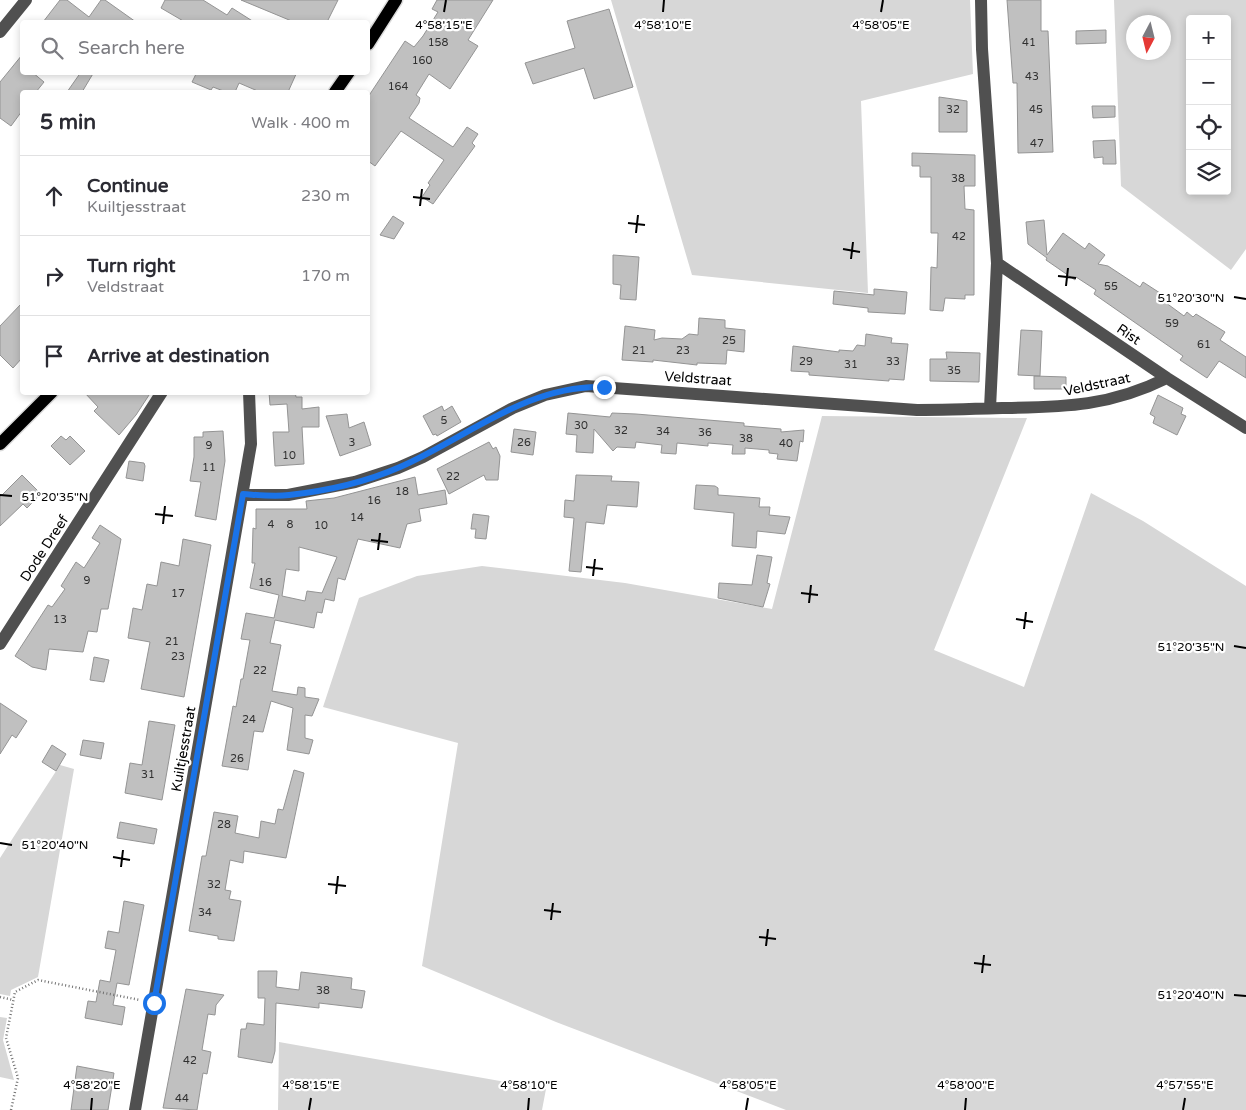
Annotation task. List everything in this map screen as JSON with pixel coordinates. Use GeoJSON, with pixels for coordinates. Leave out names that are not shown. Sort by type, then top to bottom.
{"type":"FeatureCollection","features":[{"type":"Feature","properties":{"kind":"main road"},"geometry":{"type":"LineString","coordinates":[[370,41],[396,0]]}},
{"type":"Feature","properties":{"kind":"main road"},"geometry":{"type":"LineString","coordinates":[[336,90],[347,75]]}},
{"type":"Feature","properties":{"kind":"main road"},"geometry":{"type":"LineString","coordinates":[[0,444],[49,395]]}},
{"type":"Feature","properties":{"kind":"street"},"geometry":{"type":"LineString","coordinates":[[0,32],[26,0]]}},
{"type":"Feature","properties":{"kind":"street"},"geometry":{"type":"LineString","coordinates":[[981,0],[982,49],[997,263],[990,408]]}},
{"type":"Feature","properties":{"kind":"street","name":"Rist"},"geometry":{"type":"LineString","coordinates":[[997,263],[1167,378],[1246,428]]}},
{"type":"Feature","properties":{"kind":"street","name":"Veldstraat"},"geometry":{"type":"LineString","coordinates":[[243,494],[288,495],[355,482],[398,468],[423,457],[513,408],[545,395],[586,386],[917,410],[1072,407],[1124,397],[1167,378]]}},
{"type":"Feature","properties":{"kind":"street","name":"Dode Dreef"},"geometry":{"type":"LineString","coordinates":[[0,644],[160,395]]}},
{"type":"Feature","properties":{"kind":"street","name":"Kuiltjesstraat"},"geometry":{"type":"LineString","coordinates":[[135,1110],[251,444],[249,395]]}},
{"type":"Feature","properties":{"kind":"path"},"geometry":{"type":"LineString","coordinates":[[11,1110],[18,1078],[6,1038],[15,992],[38,980],[154,1003]]}},
{"type":"Feature","properties":{"kind":"path"},"geometry":{"type":"LineString","coordinates":[[0,997],[13,1000]]}},
{"type":"Feature","properties":{"kind":"shaded area"},"geometry":{"type":"Polygon","coordinates":[[[611,0],[970,0],[973,74],[861,101],[868,293],[692,275],[611,0]]]}},
{"type":"Feature","properties":{"kind":"shaded area"},"geometry":{"type":"Polygon","coordinates":[[[1114,0],[1246,0],[1246,249],[1231,270],[1121,186],[1114,0]]]}},
{"type":"Feature","properties":{"kind":"shaded area"},"geometry":{"type":"Polygon","coordinates":[[[822,416],[1027,418],[934,650],[1024,687],[1091,493],[1143,521],[1246,586],[1246,1110],[786,1110],[556,1022],[422,966],[458,743],[323,707],[359,598],[417,576],[482,566],[625,583],[772,609],[822,416]]]}},
{"type":"Feature","properties":{"kind":"shaded area"},"geometry":{"type":"Polygon","coordinates":[[[60,765],[74,769],[38,977],[11,990],[10,996],[0,994],[0,858],[60,765]]]}},
{"type":"Feature","properties":{"kind":"shaded area"},"geometry":{"type":"Polygon","coordinates":[[[0,1017],[7,1018],[3,1040],[14,1080],[0,1077],[0,1017]]]}},
{"type":"Feature","properties":{"kind":"shaded area"},"geometry":{"type":"Polygon","coordinates":[[[279,1042],[546,1089],[542,1110],[278,1110],[279,1042]]]}},
{"type":"Feature","properties":{"kind":"building"},"geometry":{"type":"Polygon","coordinates":[[[60,0],[67,0],[89,17],[101,0],[105,0],[133,20],[45,20],[60,0]]]}},
{"type":"Feature","properties":{"kind":"building"},"geometry":{"type":"Polygon","coordinates":[[[165,0],[203,0],[227,15],[232,8],[251,20],[182,20],[161,8],[165,0]]]}},
{"type":"Feature","properties":{"kind":"building"},"geometry":{"type":"Polygon","coordinates":[[[241,0],[338,0],[328,20],[289,20],[241,0]]]}},
{"type":"Feature","properties":{"kind":"building"},"geometry":{"type":"Polygon","coordinates":[[[437,0],[493,0],[468,40],[478,46],[450,89],[429,74],[416,95],[420,98],[419,103],[409,118],[453,147],[467,127],[478,134],[472,143],[475,146],[433,204],[422,197],[430,185],[428,183],[444,160],[401,131],[375,166],[370,162],[370,94],[405,41],[414,47],[423,36],[438,12],[432,9],[437,0]]]}},
{"type":"Feature","properties":{"kind":"building"},"geometry":{"type":"Polygon","coordinates":[[[1007,0],[1041,0],[1041,31],[1048,31],[1053,152],[1018,153],[1017,83],[1013,83],[1007,0]]]}},
{"type":"Feature","properties":{"kind":"building"},"geometry":{"type":"Polygon","coordinates":[[[609,9],[633,87],[594,99],[584,68],[533,84],[525,63],[575,48],[567,21],[609,9]]]}},
{"type":"Feature","properties":{"kind":"building"},"geometry":{"type":"Polygon","coordinates":[[[1106,30],[1106,43],[1076,44],[1076,31],[1106,30]]]}},
{"type":"Feature","properties":{"kind":"building"},"geometry":{"type":"Polygon","coordinates":[[[20,57],[20,75],[36,75],[44,82],[38,90],[20,90],[20,114],[11,126],[0,118],[0,82],[20,57]]]}},
{"type":"Feature","properties":{"kind":"building"},"geometry":{"type":"Polygon","coordinates":[[[79,75],[92,75],[83,90],[68,90],[79,75]]]}},
{"type":"Feature","properties":{"kind":"building"},"geometry":{"type":"Polygon","coordinates":[[[196,75],[296,75],[289,90],[255,90],[239,83],[236,90],[221,90],[213,87],[211,90],[192,82],[196,75]]]}},
{"type":"Feature","properties":{"kind":"building"},"geometry":{"type":"Polygon","coordinates":[[[939,97],[967,101],[967,132],[939,132],[939,97]]]}},
{"type":"Feature","properties":{"kind":"building"},"geometry":{"type":"Polygon","coordinates":[[[1092,106],[1115,106],[1115,117],[1093,118],[1092,106]]]}},
{"type":"Feature","properties":{"kind":"building"},"geometry":{"type":"Polygon","coordinates":[[[1115,140],[1116,164],[1103,164],[1103,157],[1094,158],[1093,141],[1115,140]]]}},
{"type":"Feature","properties":{"kind":"building"},"geometry":{"type":"Polygon","coordinates":[[[912,153],[975,155],[975,186],[964,186],[965,209],[974,210],[974,295],[965,295],[965,299],[945,298],[943,311],[930,310],[931,267],[937,268],[938,233],[931,233],[931,177],[920,177],[920,166],[912,166],[912,153]]]}},
{"type":"Feature","properties":{"kind":"building"},"geometry":{"type":"Polygon","coordinates":[[[393,216],[404,223],[394,239],[380,235],[393,216]]]}},
{"type":"Feature","properties":{"kind":"building"},"geometry":{"type":"Polygon","coordinates":[[[1044,220],[1047,255],[1063,233],[1085,249],[1089,243],[1105,255],[1098,264],[1108,266],[1140,287],[1143,282],[1160,293],[1158,297],[1184,316],[1187,312],[1193,317],[1196,314],[1225,332],[1220,340],[1246,357],[1246,378],[1219,361],[1207,378],[1180,360],[1183,356],[1094,294],[1096,290],[1076,277],[1075,280],[1046,260],[1047,258],[1028,244],[1026,222],[1044,220]]]}},
{"type":"Feature","properties":{"kind":"building"},"geometry":{"type":"Polygon","coordinates":[[[613,255],[639,257],[636,300],[620,299],[621,285],[613,284],[613,255]]]}},
{"type":"Feature","properties":{"kind":"building"},"geometry":{"type":"Polygon","coordinates":[[[874,289],[907,292],[905,314],[868,312],[868,308],[833,304],[834,291],[874,295],[874,289]]]}},
{"type":"Feature","properties":{"kind":"building"},"geometry":{"type":"Polygon","coordinates":[[[20,305],[20,360],[13,368],[0,355],[0,326],[20,305]]]}},
{"type":"Feature","properties":{"kind":"building"},"geometry":{"type":"Polygon","coordinates":[[[699,318],[725,320],[725,328],[745,330],[744,352],[727,350],[726,364],[697,363],[697,365],[653,360],[653,362],[622,360],[625,326],[655,330],[654,340],[662,338],[682,339],[689,334],[698,335],[699,318]]]}},
{"type":"Feature","properties":{"kind":"building"},"geometry":{"type":"Polygon","coordinates":[[[1021,330],[1042,331],[1040,376],[1018,375],[1021,330]]]}},
{"type":"Feature","properties":{"kind":"building"},"geometry":{"type":"Polygon","coordinates":[[[866,334],[892,338],[891,343],[908,344],[904,380],[889,379],[889,381],[809,375],[809,372],[791,371],[793,346],[839,352],[839,350],[853,351],[857,345],[865,346],[866,334]]]}},
{"type":"Feature","properties":{"kind":"building"},"geometry":{"type":"Polygon","coordinates":[[[946,352],[980,353],[979,382],[930,381],[930,359],[947,359],[946,352]]]}},
{"type":"Feature","properties":{"kind":"building"},"geometry":{"type":"Polygon","coordinates":[[[1034,376],[1066,377],[1066,389],[1034,389],[1034,376]]]}},
{"type":"Feature","properties":{"kind":"building"},"geometry":{"type":"Polygon","coordinates":[[[87,395],[149,395],[136,415],[119,435],[94,411],[98,407],[87,395]]]}},
{"type":"Feature","properties":{"kind":"building"},"geometry":{"type":"Polygon","coordinates":[[[269,395],[296,395],[296,397],[302,397],[302,409],[319,407],[319,427],[302,427],[304,464],[275,466],[273,432],[289,432],[287,404],[270,405],[269,395]]]}},
{"type":"Feature","properties":{"kind":"building"},"geometry":{"type":"Polygon","coordinates":[[[1158,395],[1183,408],[1181,414],[1186,416],[1177,435],[1153,423],[1155,417],[1150,414],[1158,395]]]}},
{"type":"Feature","properties":{"kind":"building"},"geometry":{"type":"Polygon","coordinates":[[[442,406],[444,411],[452,406],[461,422],[437,436],[436,434],[433,435],[423,416],[442,406]]]}},
{"type":"Feature","properties":{"kind":"building"},"geometry":{"type":"Polygon","coordinates":[[[568,413],[610,417],[612,413],[636,414],[744,423],[744,426],[781,429],[781,432],[804,430],[803,442],[800,441],[797,461],[777,459],[778,454],[769,453],[769,450],[745,448],[745,454],[732,454],[733,445],[708,443],[708,446],[677,443],[676,454],[661,453],[662,445],[636,442],[635,448],[617,447],[613,451],[594,429],[593,453],[576,452],[577,435],[566,434],[568,413]]]}},
{"type":"Feature","properties":{"kind":"building"},"geometry":{"type":"Polygon","coordinates":[[[347,414],[349,428],[364,422],[371,445],[340,456],[326,416],[347,414]]]}},
{"type":"Feature","properties":{"kind":"building"},"geometry":{"type":"Polygon","coordinates":[[[514,429],[536,432],[533,455],[511,452],[514,429]]]}},
{"type":"Feature","properties":{"kind":"building"},"geometry":{"type":"Polygon","coordinates":[[[223,431],[225,461],[216,520],[195,516],[201,482],[190,481],[194,457],[194,437],[203,437],[203,432],[223,431]]]}},
{"type":"Feature","properties":{"kind":"building"},"geometry":{"type":"Polygon","coordinates":[[[61,436],[66,440],[70,436],[85,451],[70,465],[51,446],[61,436]]]}},
{"type":"Feature","properties":{"kind":"building"},"geometry":{"type":"Polygon","coordinates":[[[489,442],[493,449],[496,447],[500,456],[498,480],[486,480],[484,475],[449,494],[437,469],[489,442]]]}},
{"type":"Feature","properties":{"kind":"building"},"geometry":{"type":"Polygon","coordinates":[[[129,461],[144,463],[143,481],[126,478],[129,461]]]}},
{"type":"Feature","properties":{"kind":"building"},"geometry":{"type":"Polygon","coordinates":[[[22,475],[41,494],[27,508],[23,504],[0,526],[0,497],[22,475]]]}},
{"type":"Feature","properties":{"kind":"building"},"geometry":{"type":"Polygon","coordinates":[[[576,475],[612,476],[611,481],[639,482],[637,507],[607,505],[604,524],[586,522],[581,572],[569,571],[574,518],[564,517],[565,500],[574,501],[576,475]]]}},
{"type":"Feature","properties":{"kind":"building"},"geometry":{"type":"Polygon","coordinates":[[[415,477],[418,495],[445,490],[447,504],[419,509],[421,521],[407,524],[400,548],[358,539],[345,580],[338,578],[334,601],[325,599],[322,613],[317,612],[314,628],[275,620],[270,643],[281,645],[272,691],[297,695],[298,687],[305,688],[305,697],[319,699],[312,716],[305,715],[305,738],[313,740],[309,754],[287,750],[293,708],[271,701],[263,732],[254,731],[248,770],[222,766],[233,706],[236,707],[250,640],[241,639],[246,613],[274,618],[279,595],[250,588],[255,563],[252,563],[253,528],[256,529],[256,509],[307,509],[306,501],[334,498],[415,477]],[[299,547],[299,571],[286,569],[282,596],[305,601],[307,591],[322,593],[337,557],[299,547]]]}},
{"type":"Feature","properties":{"kind":"building"},"geometry":{"type":"Polygon","coordinates":[[[696,485],[715,486],[718,488],[718,495],[760,498],[759,507],[770,507],[769,515],[790,517],[785,534],[757,531],[756,548],[732,546],[734,513],[694,509],[696,485]]]}},
{"type":"Feature","properties":{"kind":"building"},"geometry":{"type":"Polygon","coordinates":[[[473,514],[489,516],[486,539],[475,538],[476,529],[471,529],[473,514]]]}},
{"type":"Feature","properties":{"kind":"building"},"geometry":{"type":"Polygon","coordinates":[[[100,525],[121,539],[108,609],[101,609],[97,632],[88,631],[83,652],[49,649],[46,670],[32,667],[15,656],[48,605],[52,607],[65,589],[61,586],[76,562],[84,568],[100,543],[92,538],[100,525]]]}},
{"type":"Feature","properties":{"kind":"building"},"geometry":{"type":"Polygon","coordinates":[[[183,539],[211,545],[184,697],[141,689],[150,642],[128,638],[133,608],[142,610],[147,584],[157,586],[161,562],[179,566],[183,539]]]}},
{"type":"Feature","properties":{"kind":"building"},"geometry":{"type":"Polygon","coordinates":[[[757,555],[772,557],[767,583],[770,584],[763,607],[718,598],[719,583],[752,585],[757,555]]]}},
{"type":"Feature","properties":{"kind":"building"},"geometry":{"type":"Polygon","coordinates":[[[94,657],[109,660],[104,682],[90,680],[94,657]]]}},
{"type":"Feature","properties":{"kind":"building"},"geometry":{"type":"Polygon","coordinates":[[[0,703],[27,721],[16,738],[12,735],[0,754],[0,703]]]}},
{"type":"Feature","properties":{"kind":"building"},"geometry":{"type":"Polygon","coordinates":[[[149,721],[175,725],[162,800],[125,793],[130,763],[142,765],[149,721]]]}},
{"type":"Feature","properties":{"kind":"building"},"geometry":{"type":"Polygon","coordinates":[[[83,740],[104,743],[101,759],[80,755],[83,740]]]}},
{"type":"Feature","properties":{"kind":"building"},"geometry":{"type":"Polygon","coordinates":[[[52,745],[66,754],[56,771],[42,762],[52,745]]]}},
{"type":"Feature","properties":{"kind":"building"},"geometry":{"type":"Polygon","coordinates":[[[294,770],[304,773],[286,858],[244,851],[243,863],[230,860],[225,890],[231,891],[229,899],[241,901],[234,941],[218,939],[218,936],[189,931],[202,856],[206,856],[214,812],[238,816],[235,833],[259,838],[261,821],[275,824],[278,809],[283,810],[294,770]]]}},
{"type":"Feature","properties":{"kind":"building"},"geometry":{"type":"Polygon","coordinates":[[[120,822],[157,829],[154,844],[117,838],[120,822]]]}},
{"type":"Feature","properties":{"kind":"building"},"geometry":{"type":"Polygon","coordinates":[[[124,901],[144,905],[129,985],[117,983],[113,1005],[125,1007],[122,1025],[85,1018],[88,1001],[96,1002],[100,980],[110,982],[116,950],[105,948],[108,931],[119,933],[124,901]]]}},
{"type":"Feature","properties":{"kind":"building"},"geometry":{"type":"Polygon","coordinates":[[[258,971],[277,971],[276,987],[299,990],[301,972],[352,978],[351,989],[365,991],[362,1008],[319,1003],[319,1008],[276,1003],[275,1051],[272,1063],[238,1057],[241,1029],[246,1029],[247,1023],[264,1025],[265,998],[258,998],[258,971]]]}},
{"type":"Feature","properties":{"kind":"building"},"geometry":{"type":"Polygon","coordinates":[[[186,989],[224,995],[216,1005],[215,1015],[208,1014],[202,1050],[211,1052],[207,1074],[203,1073],[197,1110],[163,1108],[186,989]]]}},
{"type":"Feature","properties":{"kind":"building"},"geometry":{"type":"Polygon","coordinates":[[[77,1066],[114,1073],[108,1110],[71,1110],[77,1066]]]}},
{"type":"Feature","properties":{"kind":"route"},"geometry":{"type":"LineString","coordinates":[[154,1003],[243,494],[288,495],[355,482],[398,468],[423,457],[513,408],[545,395],[586,386],[604,387]]}}]}
